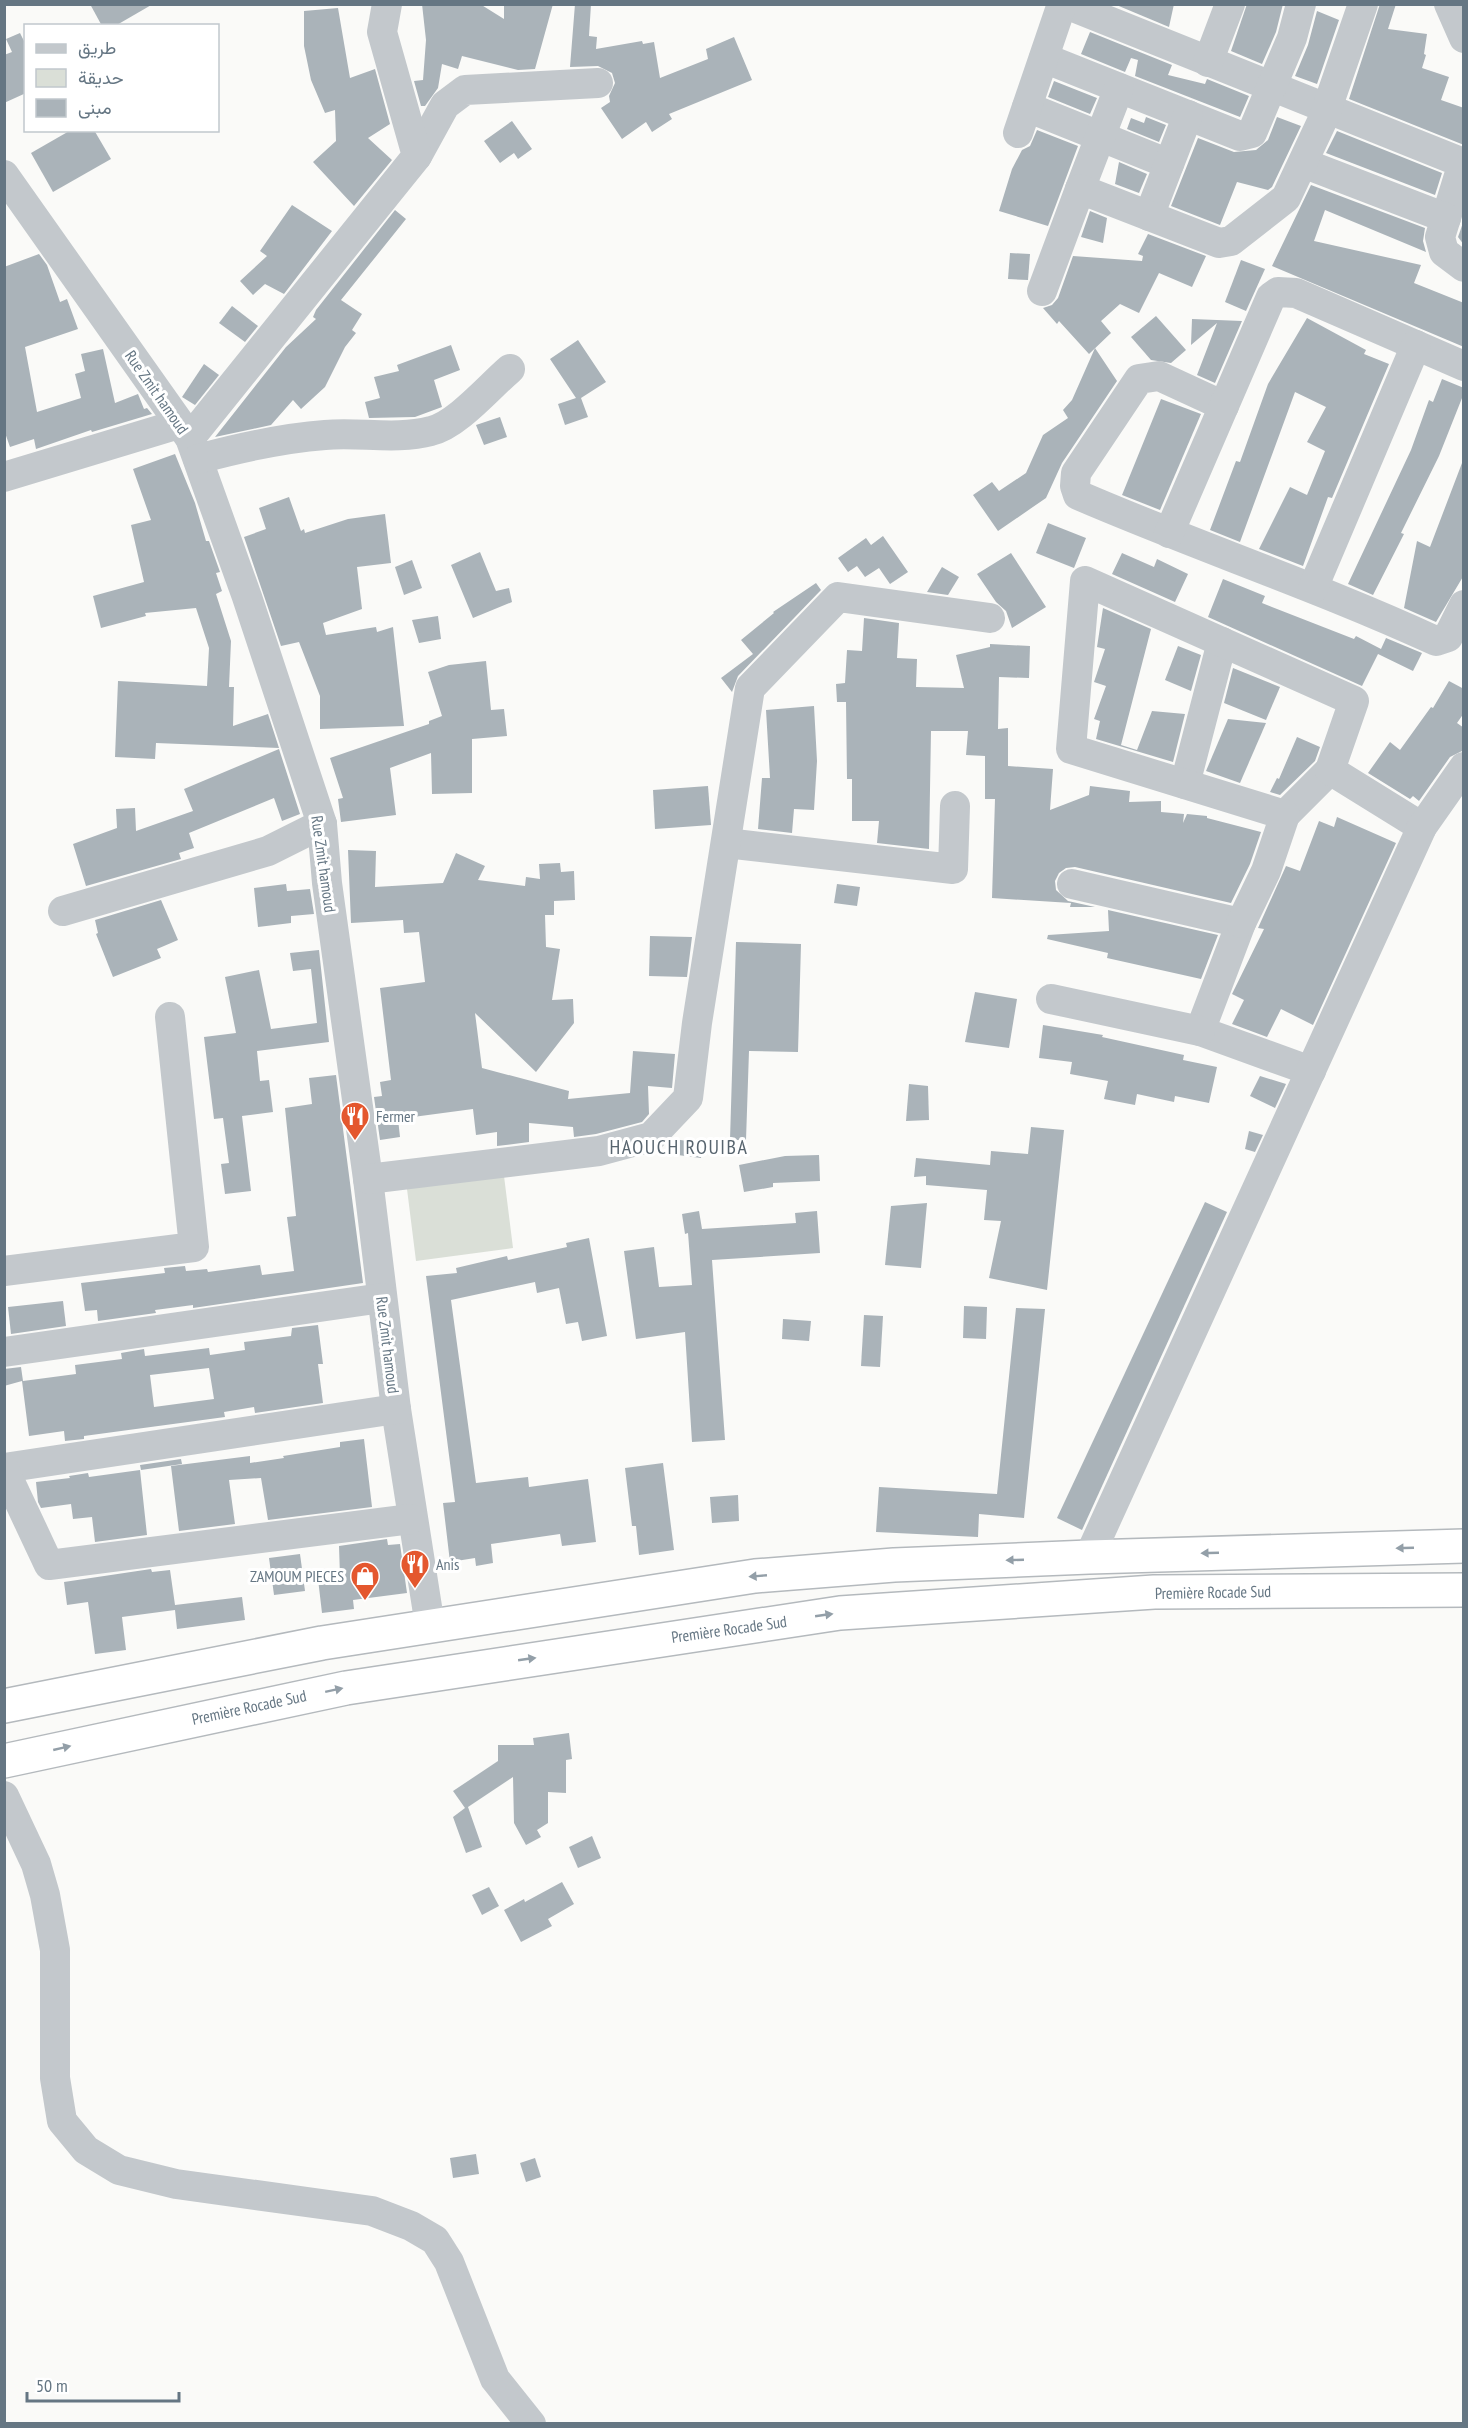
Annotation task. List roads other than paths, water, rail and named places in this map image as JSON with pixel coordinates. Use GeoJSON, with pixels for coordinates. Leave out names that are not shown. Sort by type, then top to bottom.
{"type":"FeatureCollection","features":[{"type":"Feature","properties":{"kind":"highway"},"geometry":{"type":"LineString","coordinates":[[4,1706],[322,1643],[754,1576],[894,1565],[1464,1546]]}},
{"type":"Feature","properties":{"kind":"highway","name":"Première Rocade Sud"},"geometry":{"type":"LineString","coordinates":[[4,1761],[346,1688],[840,1613],[1154,1592],[1464,1590]]}},
{"type":"Feature","properties":{"kind":"street"},"geometry":{"type":"LineString","coordinates":[[387,4],[382,33],[417,156]]}},
{"type":"Feature","properties":{"kind":"street"},"geometry":{"type":"LineString","coordinates":[[1169,164],[1099,137],[1022,120],[1064,4],[1463,163],[1446,218],[1441,246],[1444,252],[1464,267]]}},
{"type":"Feature","properties":{"kind":"street"},"geometry":{"type":"LineString","coordinates":[[1208,62],[1230,4]]}},
{"type":"Feature","properties":{"kind":"street"},"geometry":{"type":"LineString","coordinates":[[1044,58],[1240,136],[1247,136],[1252,133],[1272,88],[1292,38],[1301,4]]}},
{"type":"Feature","properties":{"kind":"street"},"geometry":{"type":"LineString","coordinates":[[1080,189],[1219,243],[1231,241],[1286,198],[1327,107],[1363,4]]}},
{"type":"Feature","properties":{"kind":"street"},"geometry":{"type":"LineString","coordinates":[[189,440],[417,156],[445,105],[465,90],[598,83]]}},
{"type":"Feature","properties":{"kind":"street"},"geometry":{"type":"LineString","coordinates":[[1042,291],[1119,88]]}},
{"type":"Feature","properties":{"kind":"street"},"geometry":{"type":"LineString","coordinates":[[1149,216],[1188,115]]}},
{"type":"Feature","properties":{"kind":"street"},"geometry":{"type":"LineString","coordinates":[[1303,163],[1446,218]]}},
{"type":"Feature","properties":{"kind":"street","name":"Rue Zmit hamoud"},"geometry":{"type":"LineString","coordinates":[[4,175],[189,440],[322,824],[327,883],[368,1179],[396,1409],[411,1519],[430,1626]]}},
{"type":"Feature","properties":{"kind":"street"},"geometry":{"type":"LineString","coordinates":[[1169,533],[1271,297],[1278,292],[1296,293],[1464,366]]}},
{"type":"Feature","properties":{"kind":"street"},"geometry":{"type":"LineString","coordinates":[[1313,588],[1416,345]]}},
{"type":"Feature","properties":{"kind":"street"},"geometry":{"type":"LineString","coordinates":[[4,477],[189,440],[234,450],[325,435],[381,436],[432,431],[455,418],[510,369]]}},
{"type":"Feature","properties":{"kind":"street"},"geometry":{"type":"LineString","coordinates":[[1224,406],[1159,376],[1139,379],[1076,473],[1075,486],[1078,495],[1169,533],[1313,588],[1437,641],[1448,637],[1464,605]]}},
{"type":"Feature","properties":{"kind":"street"},"geometry":{"type":"LineString","coordinates":[[1200,1031],[1241,923],[1266,871],[1285,815],[1330,770],[1354,701],[1085,581],[1071,749],[1285,815]]}},
{"type":"Feature","properties":{"kind":"street"},"geometry":{"type":"LineString","coordinates":[[368,1179],[599,1151],[651,1137],[688,1098],[697,1023],[750,688],[838,597],[990,618]]}},
{"type":"Feature","properties":{"kind":"street"},"geometry":{"type":"LineString","coordinates":[[1185,784],[1222,642]]}},
{"type":"Feature","properties":{"kind":"street"},"geometry":{"type":"LineString","coordinates":[[1089,1557],[1422,827],[1464,767]]}},
{"type":"Feature","properties":{"kind":"street"},"geometry":{"type":"LineString","coordinates":[[1330,770],[1422,827]]}},
{"type":"Feature","properties":{"kind":"street"},"geometry":{"type":"LineString","coordinates":[[726,843],[953,868],[955,806]]}},
{"type":"Feature","properties":{"kind":"street"},"geometry":{"type":"LineString","coordinates":[[63,910],[268,851],[322,824]]}},
{"type":"Feature","properties":{"kind":"street"},"geometry":{"type":"LineString","coordinates":[[1072,884],[1241,923]]}},
{"type":"Feature","properties":{"kind":"street"},"geometry":{"type":"LineString","coordinates":[[1051,999],[1200,1031],[1311,1071]]}},
{"type":"Feature","properties":{"kind":"street"},"geometry":{"type":"LineString","coordinates":[[4,1271],[194,1247],[170,1017]]}},
{"type":"Feature","properties":{"kind":"street"},"geometry":{"type":"LineString","coordinates":[[4,1352],[382,1298]]}},
{"type":"Feature","properties":{"kind":"street"},"geometry":{"type":"LineString","coordinates":[[396,1409],[4,1468],[49,1565],[411,1519]]}},
{"type":"Feature","properties":{"kind":"street"},"geometry":{"type":"LineString","coordinates":[[4,1796],[36,1864],[45,1895],[55,1950],[55,2078],[62,2121],[86,2150],[119,2170],[176,2184],[372,2211],[411,2226],[435,2240],[449,2262],[495,2379],[531,2424]]}},
{"type":"Feature","properties":{"kind":"place","name":"Fermer"},"geometry":{"type":"Point","coordinates":[355,1142]}},
{"type":"Feature","properties":{"kind":"place","name":"Anis"},"geometry":{"type":"Point","coordinates":[415,1590]}},
{"type":"Feature","properties":{"kind":"place","name":"ZAMOUM PIECES"},"geometry":{"type":"Point","coordinates":[365,1602]}},
{"type":"Feature","properties":{"kind":"district","name":"HAOUCH ROUIBA"},"geometry":{"type":"Point","coordinates":[679,1147]}}]}
